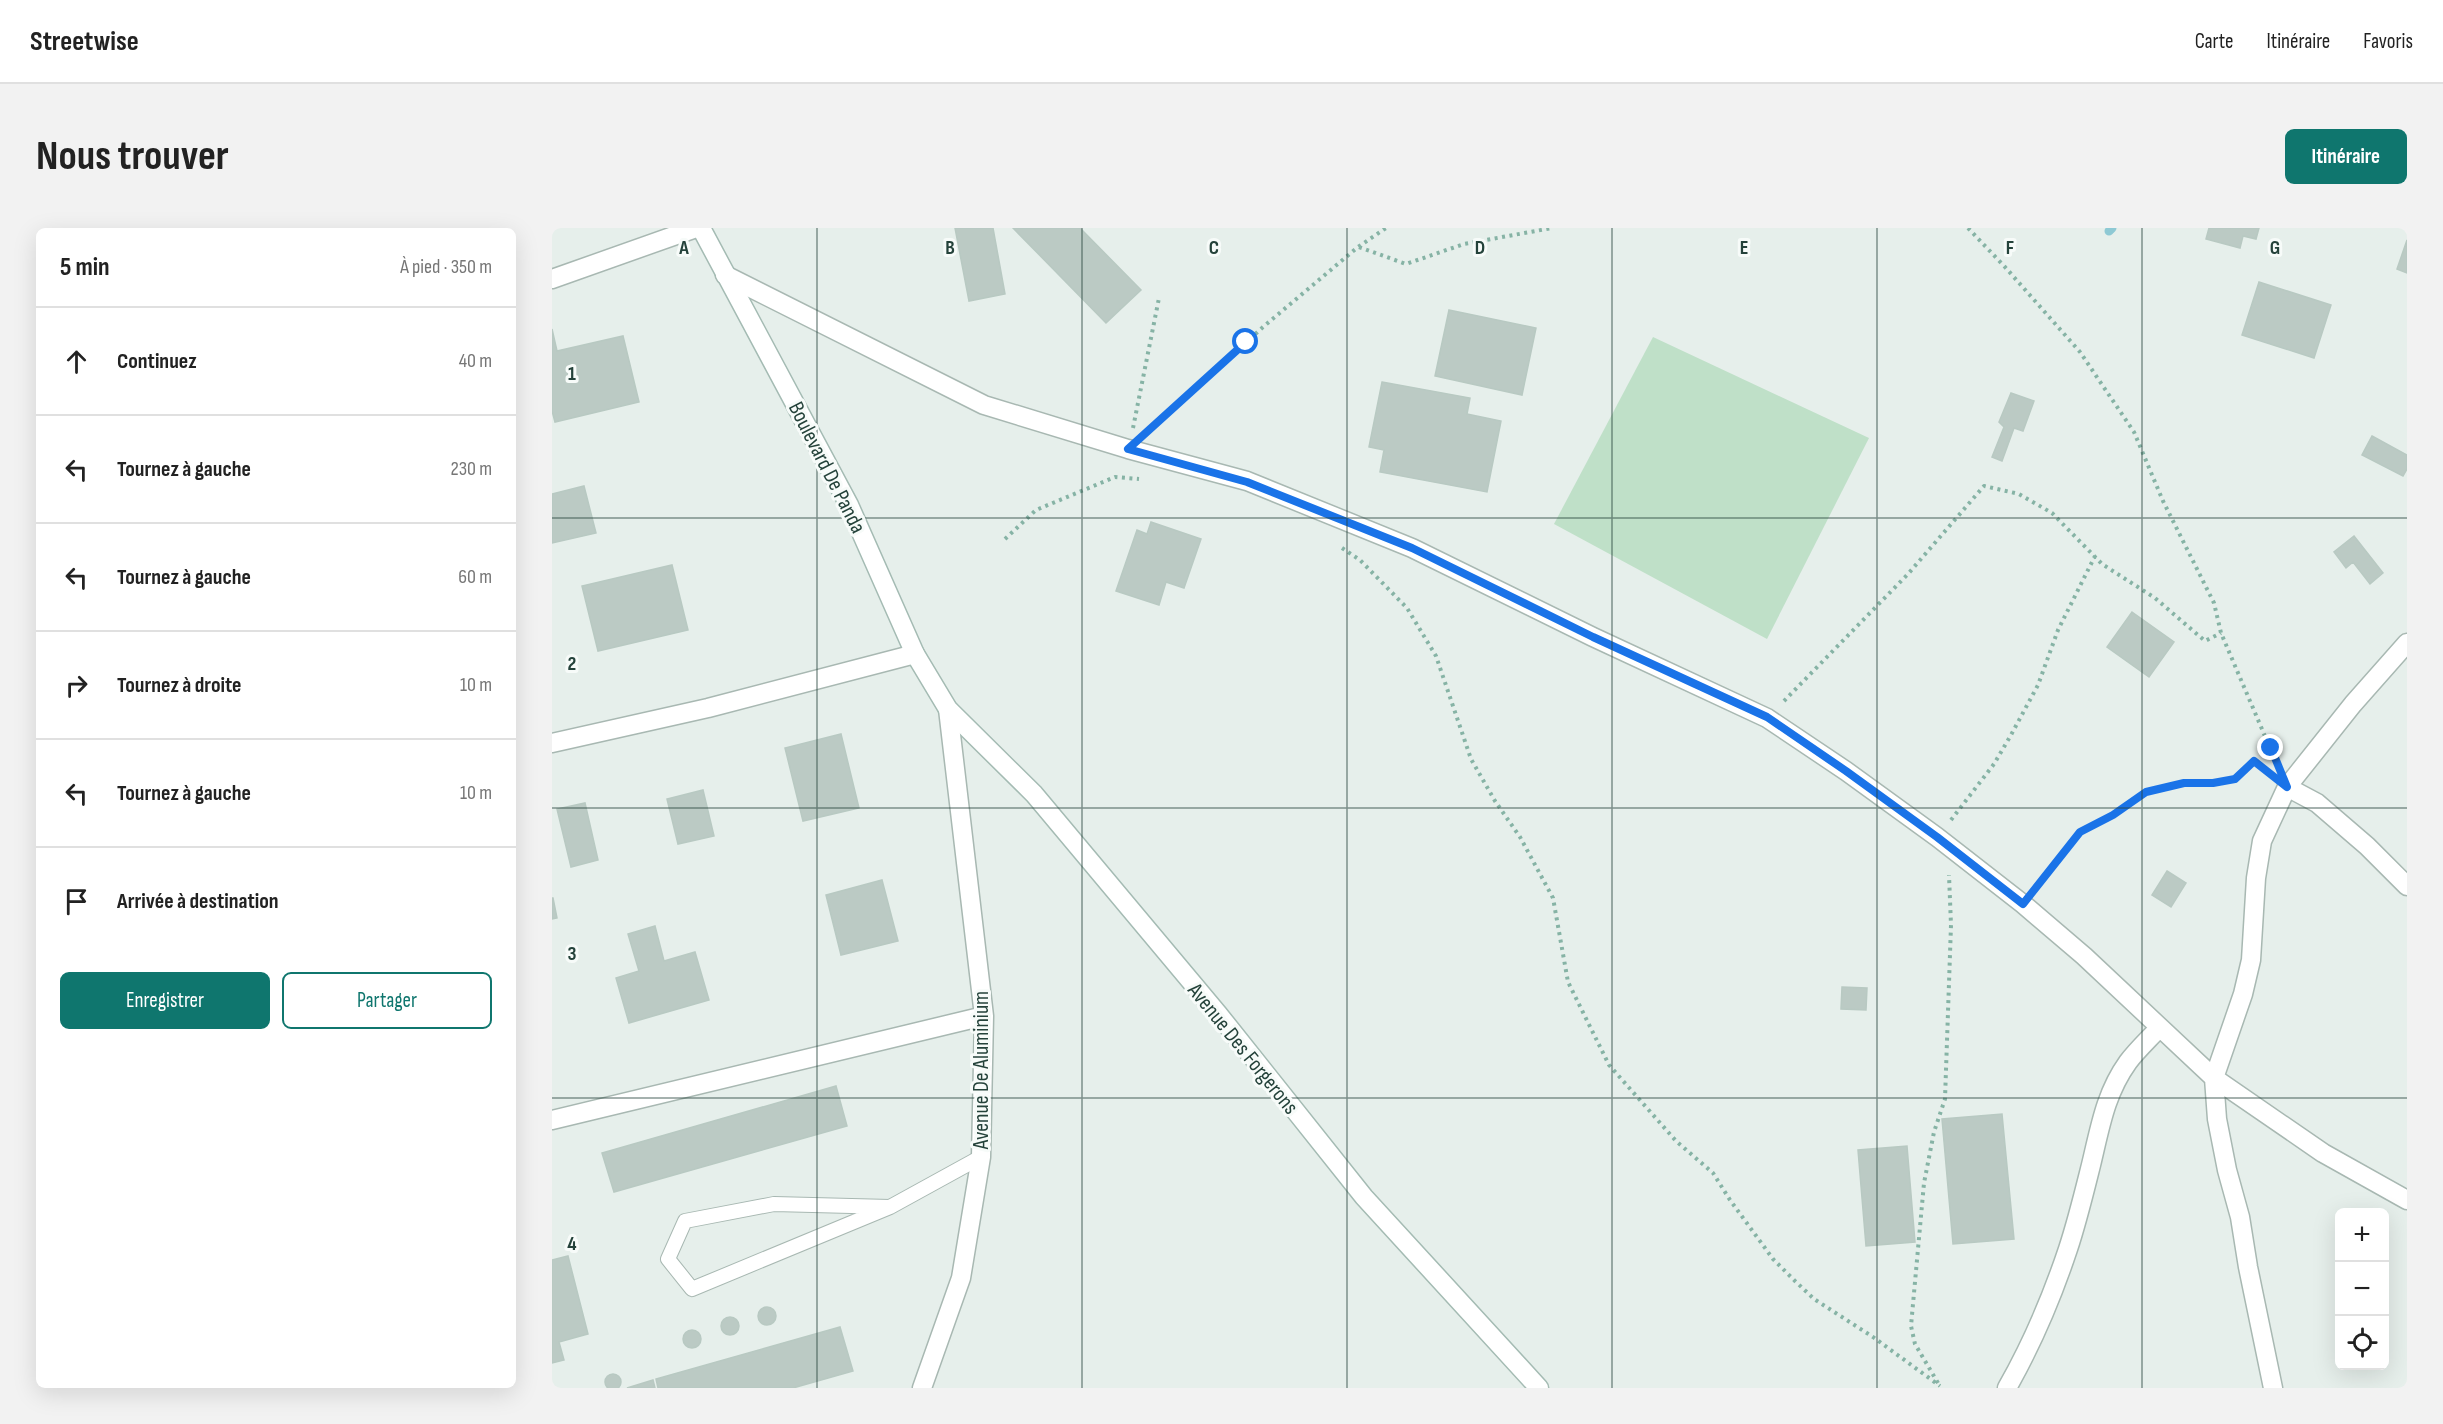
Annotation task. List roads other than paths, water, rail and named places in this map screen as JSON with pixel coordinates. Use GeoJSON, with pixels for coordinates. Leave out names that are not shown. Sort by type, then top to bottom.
{"type":"FeatureCollection","features":[{"type":"Feature","properties":{"kind":"street"},"geometry":{"type":"LineString","coordinates":[[552,279],[696,228]]}},
{"type":"Feature","properties":{"kind":"street","name":"Boulevard De Panda"},"geometry":{"type":"LineString","coordinates":[[701,228],[849,505],[915,654],[948,709]]}},
{"type":"Feature","properties":{"kind":"street"},"geometry":{"type":"LineString","coordinates":[[725,275],[984,405],[1247,482],[1412,548],[1593,637],[1767,717],[1937,837],[2023,904],[2084,956],[2214,1078],[2323,1153],[2407,1200]]}},
{"type":"Feature","properties":{"kind":"street"},"geometry":{"type":"LineString","coordinates":[[2273,1388],[2240,1217],[2227,1170],[2217,1119],[2214,1078],[2243,994],[2251,960],[2256,878],[2262,842],[2287,787],[2353,704],[2407,643]]}},
{"type":"Feature","properties":{"kind":"street"},"geometry":{"type":"LineString","coordinates":[[552,743],[708,708],[915,654]]}},
{"type":"Feature","properties":{"kind":"street","name":"Avenue De Aluminium"},"geometry":{"type":"LineString","coordinates":[[922,1388],[962,1278],[981,1157],[984,1016],[948,709]]}},
{"type":"Feature","properties":{"kind":"street","name":"Avenue Des Forgerons"},"geometry":{"type":"LineString","coordinates":[[948,709],[1034,794],[1219,1015],[1364,1197],[1539,1388]]}},
{"type":"Feature","properties":{"kind":"street"},"geometry":{"type":"LineString","coordinates":[[2287,787],[2317,803],[2367,846],[2407,886]]}},
{"type":"Feature","properties":{"kind":"street"},"geometry":{"type":"LineString","coordinates":[[552,1120],[984,1016]]}},
{"type":"Feature","properties":{"kind":"street"},"geometry":{"type":"LineString","coordinates":[[2007,1388],[2026,1354],[2055,1288],[2069,1248],[2100,1120],[2129,1061],[2159,1028]]}},
{"type":"Feature","properties":{"kind":"lane"},"geometry":{"type":"LineString","coordinates":[[890,1207],[774,1204],[685,1221],[668,1259],[692,1289],[890,1207],[981,1157]]}},
{"type":"Feature","properties":{"kind":"waterway"},"geometry":{"type":"LineString","coordinates":[[2109,231],[2112,228]]}}]}
